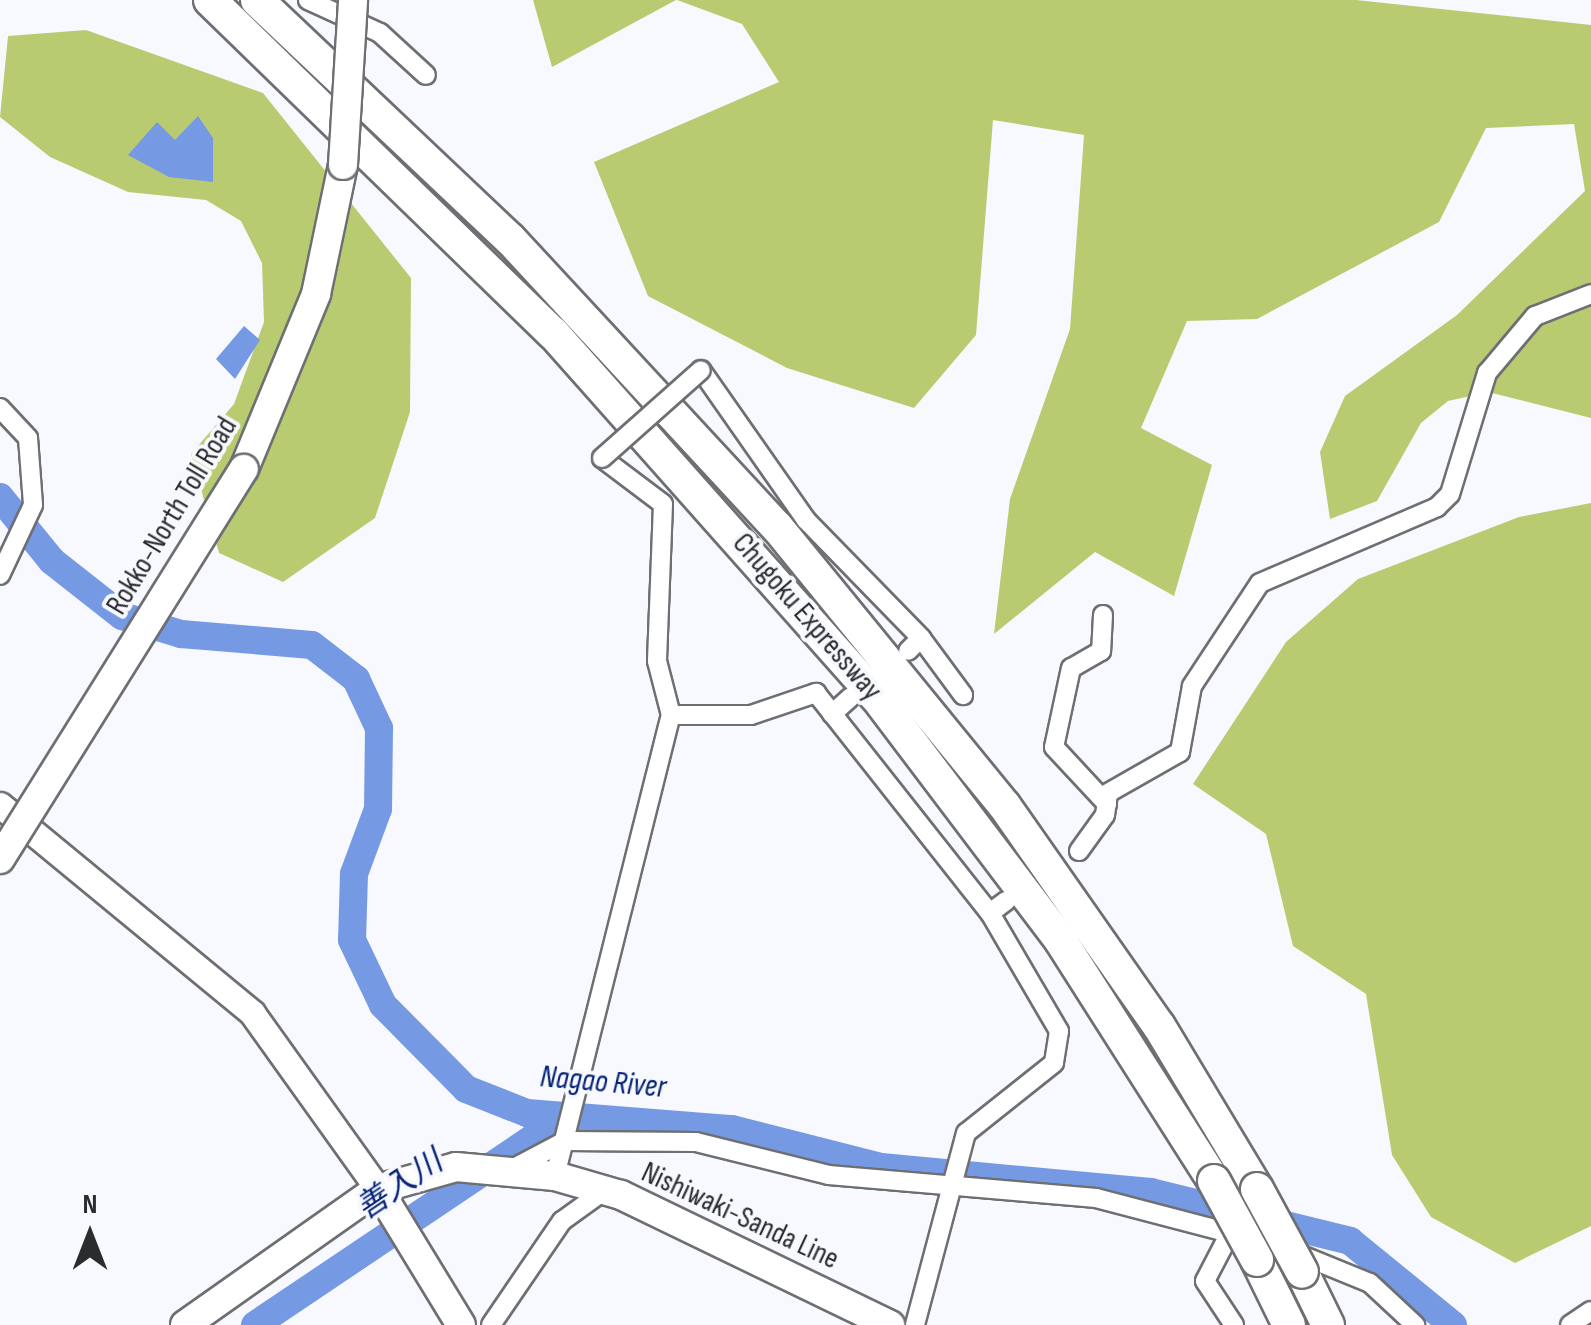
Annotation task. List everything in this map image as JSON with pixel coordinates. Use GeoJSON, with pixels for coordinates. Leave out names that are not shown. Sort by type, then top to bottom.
{"type":"FeatureCollection","features":[{"type":"Feature","properties":{"kind":"highway","name":"Chugoku Expressway"},"geometry":{"type":"LineString","coordinates":[[210,0],[554,333],[894,719],[1061,941],[1214,1181],[1289,1325]]}},
{"type":"Feature","properties":{"kind":"highway","name":"Chugoku Expressway"},"geometry":{"type":"LineString","coordinates":[[257,0],[510,239],[777,528],[1004,805],[1159,1026],[1257,1189],[1328,1325]]}},
{"type":"Feature","properties":{"kind":"main road","name":"Rokko-North Toll Road"},"geometry":{"type":"LineString","coordinates":[[0,859],[244,469],[316,294],[343,165],[352,0]]}},
{"type":"Feature","properties":{"kind":"main road","name":"Nishiwaki-Sanda Line"},"geometry":{"type":"LineString","coordinates":[[186,1325],[394,1212],[456,1167],[508,1168],[605,1190],[890,1325]]}},
{"type":"Feature","properties":{"kind":"main road"},"geometry":{"type":"LineString","coordinates":[[394,1212],[461,1325]]}},
{"type":"Feature","properties":{"kind":"street"},"geometry":{"type":"LineString","coordinates":[[308,0],[380,33],[426,74]]}},
{"type":"Feature","properties":{"kind":"street"},"geometry":{"type":"LineString","coordinates":[[1079,852],[1122,780],[1180,752],[1192,686],[1260,583],[1437,507],[1450,494],[1487,372],[1535,316],[1591,294]]}},
{"type":"Feature","properties":{"kind":"street"},"geometry":{"type":"LineString","coordinates":[[554,1176],[672,716],[657,660],[663,504],[602,458],[701,370],[806,520],[964,695]]}},
{"type":"Feature","properties":{"kind":"street"},"geometry":{"type":"LineString","coordinates":[[0,408],[28,438],[34,505],[0,574]]}},
{"type":"Feature","properties":{"kind":"street"},"geometry":{"type":"LineString","coordinates":[[1103,615],[1101,651],[1071,668],[1054,747],[1107,804]]}},
{"type":"Feature","properties":{"kind":"street"},"geometry":{"type":"LineString","coordinates":[[672,716],[751,715],[816,693],[990,913],[1060,1031],[1054,1063],[966,1133],[915,1325]]}},
{"type":"Feature","properties":{"kind":"street"},"geometry":{"type":"LineString","coordinates":[[832,714],[851,697]]}},
{"type":"Feature","properties":{"kind":"street"},"geometry":{"type":"LineString","coordinates":[[0,804],[252,1013],[394,1212]]}},
{"type":"Feature","properties":{"kind":"street"},"geometry":{"type":"LineString","coordinates":[[990,913],[1006,901]]}},
{"type":"Feature","properties":{"kind":"street"},"geometry":{"type":"LineString","coordinates":[[508,1168],[565,1141],[696,1142],[829,1175],[1096,1198],[1230,1233],[1370,1282],[1415,1325]]}},
{"type":"Feature","properties":{"kind":"street"},"geometry":{"type":"LineString","coordinates":[[490,1325],[562,1221],[605,1190]]}},
{"type":"Feature","properties":{"kind":"street"},"geometry":{"type":"LineString","coordinates":[[1230,1233],[1205,1281],[1234,1325]]}},
{"type":"Feature","properties":{"kind":"street"},"geometry":{"type":"LineString","coordinates":[[1570,1325],[1591,1311]]}},
{"type":"Feature","properties":{"kind":"green space"},"geometry":{"type":"Polygon","coordinates":[[[533,0],[676,0],[552,67],[533,0]]]}},
{"type":"Feature","properties":{"kind":"green space"},"geometry":{"type":"Polygon","coordinates":[[[677,0],[1356,0],[1591,25],[1591,418],[1488,392],[1448,401],[1421,423],[1377,501],[1330,519],[1320,452],[1345,396],[1457,315],[1585,191],[1574,124],[1486,128],[1439,222],[1257,319],[1187,321],[1141,428],[1212,465],[1174,596],[1095,552],[994,634],[1010,499],[1070,329],[1084,135],[993,120],[976,335],[914,408],[787,368],[648,296],[594,162],[779,82],[742,24],[677,0]]]}},
{"type":"Feature","properties":{"kind":"green space"},"geometry":{"type":"Polygon","coordinates":[[[86,30],[263,93],[411,278],[410,412],[375,518],[283,582],[219,553],[191,454],[234,404],[264,322],[262,263],[241,221],[206,200],[128,192],[50,157],[0,117],[8,36],[86,30]]]}},
{"type":"Feature","properties":{"kind":"green space"},"geometry":{"type":"Polygon","coordinates":[[[1591,503],[1591,1226],[1515,1263],[1431,1217],[1392,1155],[1366,994],[1293,946],[1266,834],[1193,784],[1286,642],[1358,579],[1519,517],[1591,503]]]}},
{"type":"Feature","properties":{"kind":"water"},"geometry":{"type":"Polygon","coordinates":[[[198,116],[213,138],[213,182],[169,177],[128,155],[157,122],[175,140],[198,116]]]}},
{"type":"Feature","properties":{"kind":"water"},"geometry":{"type":"Polygon","coordinates":[[[244,326],[260,340],[235,379],[216,359],[244,326]]]}},
{"type":"Feature","properties":{"kind":"waterway","name":"Nagao River"},"geometry":{"type":"LineString","coordinates":[[0,497],[52,561],[122,616],[181,634],[312,645],[356,679],[379,728],[378,809],[354,874],[352,940],[383,1005],[466,1089],[527,1113],[732,1129],[881,1167],[1151,1192],[1350,1241],[1453,1325]]}},
{"type":"Feature","properties":{"kind":"waterway","name":"善入川"},"geometry":{"type":"LineString","coordinates":[[255,1325],[532,1139],[580,1124]]}}]}
